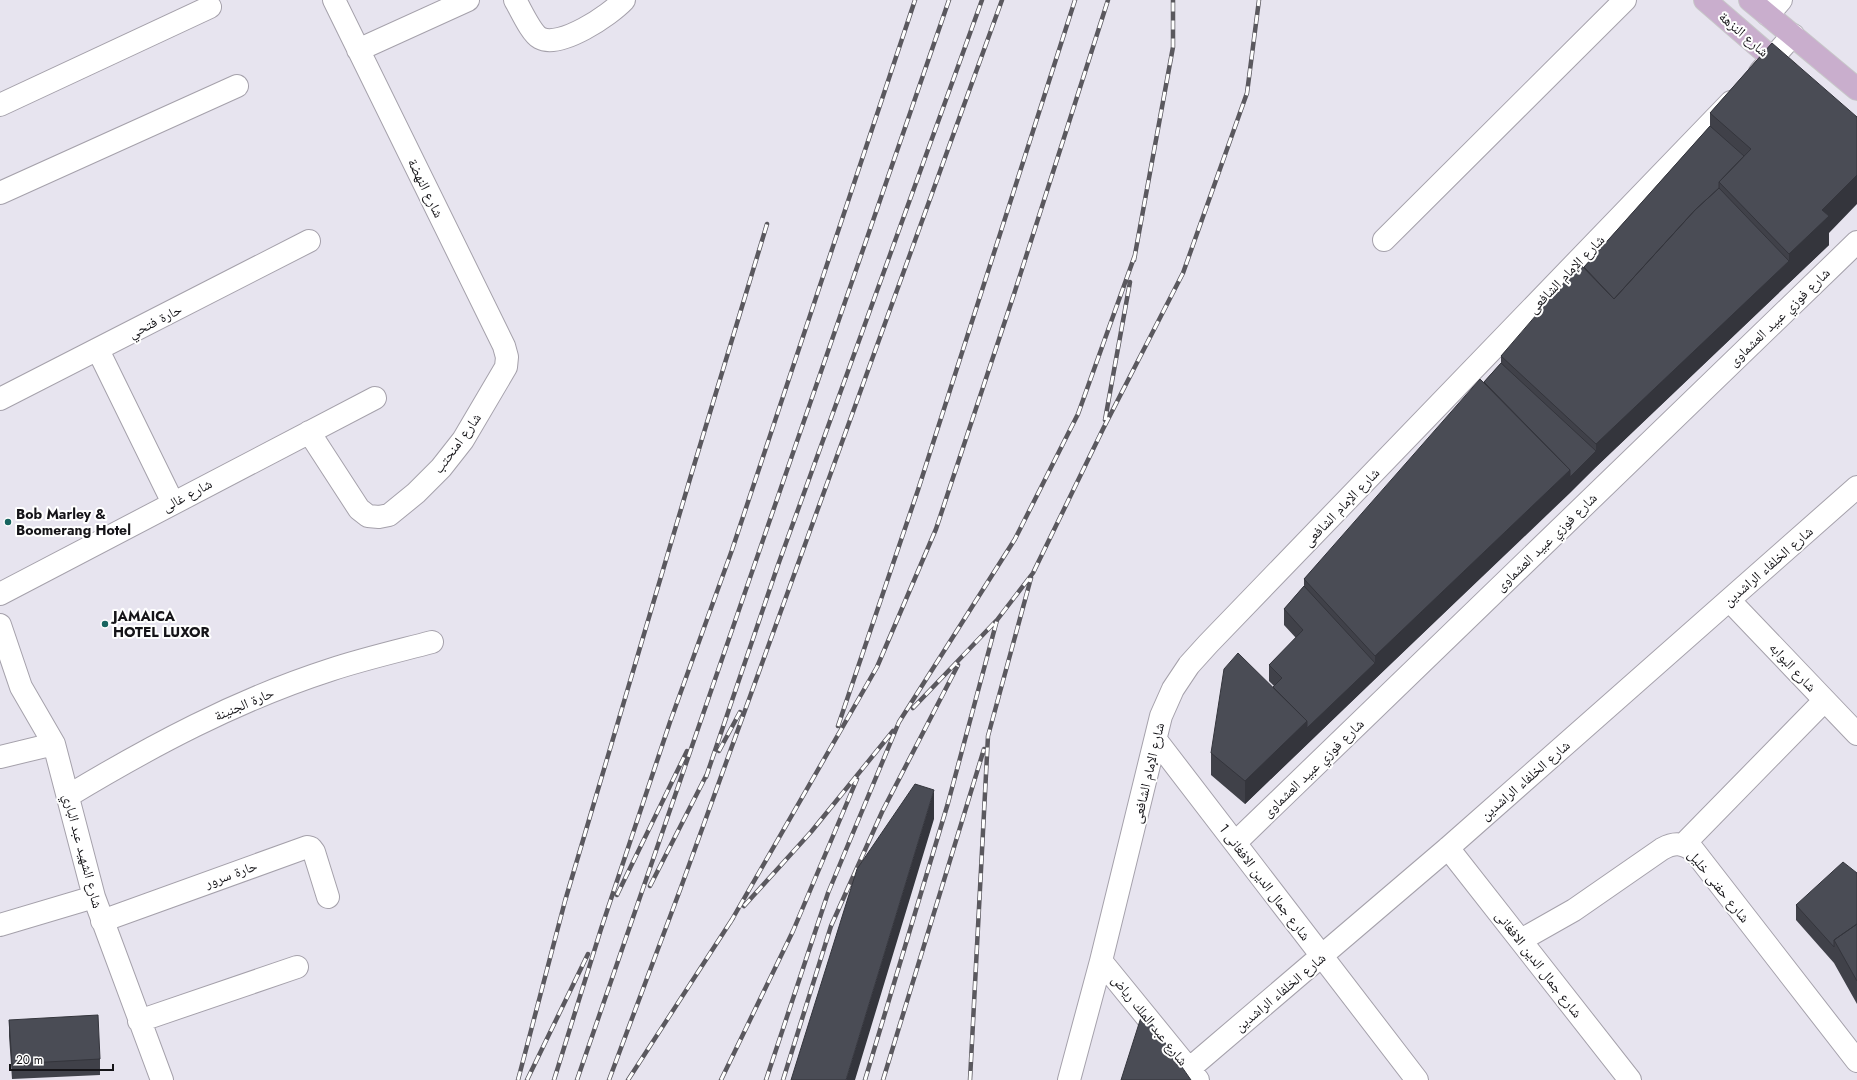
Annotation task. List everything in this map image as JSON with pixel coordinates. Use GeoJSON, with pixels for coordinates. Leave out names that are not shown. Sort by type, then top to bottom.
{"type":"FeatureCollection","features":[{"type":"Feature","properties":{"kind":"main road","name":"شارع النزهة"},"geometry":{"type":"LineString","coordinates":[[1705,0],[1803,85]]}},
{"type":"Feature","properties":{"kind":"main road"},"geometry":{"type":"LineString","coordinates":[[1750,0],[1775,7],[1793,35],[1857,88]]}},
{"type":"Feature","properties":{"kind":"street","name":"شارع النهضة"},"geometry":{"type":"LineString","coordinates":[[334,0],[504,346],[507,357],[506,367],[502,377]]}},
{"type":"Feature","properties":{"kind":"street"},"geometry":{"type":"LineString","coordinates":[[358,50],[468,0]]}},
{"type":"Feature","properties":{"kind":"street"},"geometry":{"type":"LineString","coordinates":[[515,0],[533,31],[539,38],[548,41],[557,40],[589,26],[618,6],[624,0]]}},
{"type":"Feature","properties":{"kind":"street"},"geometry":{"type":"LineString","coordinates":[[1384,240],[1625,0]]}},
{"type":"Feature","properties":{"kind":"street"},"geometry":{"type":"LineString","coordinates":[[0,105],[210,7]]}},
{"type":"Feature","properties":{"kind":"street","name":"شارع الإمام الشافعى"},"geometry":{"type":"LineString","coordinates":[[1069,1080],[1101,961],[1161,716],[1173,689],[1194,660],[1772,59],[1793,35]]}},
{"type":"Feature","properties":{"kind":"street"},"geometry":{"type":"LineString","coordinates":[[0,193],[236,86]]}},
{"type":"Feature","properties":{"kind":"street","name":"حارة فتحي"},"geometry":{"type":"LineString","coordinates":[[0,399],[309,241]]}},
{"type":"Feature","properties":{"kind":"street","name":"شارع فوزي عبيد العشماوى"},"geometry":{"type":"LineString","coordinates":[[1235,843],[1857,242]]}},
{"type":"Feature","properties":{"kind":"street"},"geometry":{"type":"LineString","coordinates":[[98,350],[173,503]]}},
{"type":"Feature","properties":{"kind":"street","name":"شارع امنحتب"},"geometry":{"type":"LineString","coordinates":[[309,432],[359,509],[368,516],[379,517],[389,515],[416,493],[442,468],[463,440],[502,377]]}},
{"type":"Feature","properties":{"kind":"street","name":"شارع غالى"},"geometry":{"type":"LineString","coordinates":[[0,594],[375,398]]}},
{"type":"Feature","properties":{"kind":"street","name":"شارع الخلفاء الراشدين"},"geometry":{"type":"LineString","coordinates":[[1194,1075],[1322,957],[1729,600],[1853,497]]}},
{"type":"Feature","properties":{"kind":"street","name":"شارع البوابه"},"geometry":{"type":"LineString","coordinates":[[1729,600],[1857,734]]}},
{"type":"Feature","properties":{"kind":"street","name":"شارع الشهيد عبد الباري"},"geometry":{"type":"LineString","coordinates":[[0,625],[21,687],[54,744],[94,897],[162,1080]]}},
{"type":"Feature","properties":{"kind":"street","name":"حارة الجنينة"},"geometry":{"type":"LineString","coordinates":[[68,796],[138,755],[200,723],[264,695],[330,670],[432,642]]}},
{"type":"Feature","properties":{"kind":"street"},"geometry":{"type":"LineString","coordinates":[[1684,844],[1824,701]]}},
{"type":"Feature","properties":{"kind":"street","name":"شارع جمال الدين الافغانى 1"},"geometry":{"type":"LineString","coordinates":[[1156,740],[1417,1080]]}},
{"type":"Feature","properties":{"kind":"street"},"geometry":{"type":"LineString","coordinates":[[0,757],[54,744]]}},
{"type":"Feature","properties":{"kind":"street","name":"شارع حفنى خليل"},"geometry":{"type":"LineString","coordinates":[[1521,940],[1574,910],[1662,849],[1673,843],[1684,844],[1694,851],[1857,1061]]}},
{"type":"Feature","properties":{"kind":"street","name":"حارة سرور"},"geometry":{"type":"LineString","coordinates":[[102,921],[307,847],[311,848],[314,852],[328,897]]}},
{"type":"Feature","properties":{"kind":"street","name":"شارع جمال الدين الافغانى"},"geometry":{"type":"LineString","coordinates":[[1448,848],[1630,1080]]}},
{"type":"Feature","properties":{"kind":"street"},"geometry":{"type":"LineString","coordinates":[[0,925],[94,897]]}},
{"type":"Feature","properties":{"kind":"street","name":"شارع عبد الملك رياض"},"geometry":{"type":"LineString","coordinates":[[1101,961],[1194,1075]]}},
{"type":"Feature","properties":{"kind":"street"},"geometry":{"type":"LineString","coordinates":[[139,1021],[297,967]]}},
{"type":"Feature","properties":{"kind":"building"},"geometry":{"type":"Polygon","coordinates":[[[1772,43],[1857,117],[1857,175],[1822,210],[1829,216],[1789,254],[1719,182],[1751,149],[1710,113],[1772,43]]]}},
{"type":"Feature","properties":{"kind":"building"},"geometry":{"type":"Polygon","coordinates":[[[1710,126],[1744,156],[1719,182],[1719,188],[1695,210],[1614,299],[1584,267],[1710,126]]]}},
{"type":"Feature","properties":{"kind":"building"},"geometry":{"type":"Polygon","coordinates":[[[1719,188],[1789,261],[1596,444],[1501,356],[1580,264],[1614,299],[1695,210],[1719,188]]]}},
{"type":"Feature","properties":{"kind":"building"},"geometry":{"type":"Polygon","coordinates":[[[1501,363],[1596,451],[1570,477],[1570,470],[1484,382],[1501,363]]]}},
{"type":"Feature","properties":{"kind":"building"},"geometry":{"type":"Polygon","coordinates":[[[1480,379],[1570,470],[1375,656],[1304,579],[1480,379]]]}},
{"type":"Feature","properties":{"kind":"building"},"geometry":{"type":"Polygon","coordinates":[[[1304,586],[1375,663],[1307,728],[1307,721],[1273,687],[1282,678],[1269,665],[1303,630],[1284,609],[1304,586]]]}},
{"type":"Feature","properties":{"kind":"building"},"geometry":{"type":"Polygon","coordinates":[[[1238,653],[1307,721],[1245,781],[1211,753],[1224,669],[1238,653]]]}},
{"type":"Feature","properties":{"kind":"building"},"geometry":{"type":"Polygon","coordinates":[[[915,784],[934,790],[846,1080],[791,1080],[857,869],[915,784]]]}},
{"type":"Feature","properties":{"kind":"building"},"geometry":{"type":"Polygon","coordinates":[[[1843,862],[1857,873],[1857,924],[1834,940],[1834,947],[1796,905],[1843,862]]]}},
{"type":"Feature","properties":{"kind":"building"},"geometry":{"type":"Polygon","coordinates":[[[1857,924],[1857,981],[1834,940],[1857,924]]]}},
{"type":"Feature","properties":{"kind":"building"},"geometry":{"type":"Polygon","coordinates":[[[1143,1011],[1191,1080],[1121,1080],[1143,1011]]]}},
{"type":"Feature","properties":{"kind":"building"},"geometry":{"type":"Polygon","coordinates":[[[98,1015],[100,1059],[12,1064],[9,1020],[98,1015]]]}},
{"type":"Feature","properties":{"kind":"railway"},"geometry":{"type":"LineString","coordinates":[[554,1080],[601,929],[670,722],[732,550],[915,0]]}},
{"type":"Feature","properties":{"kind":"railway"},"geometry":{"type":"LineString","coordinates":[[577,1080],[949,0]]}},
{"type":"Feature","properties":{"kind":"railway"},"geometry":{"type":"LineString","coordinates":[[706,777],[778,565],[982,0]]}},
{"type":"Feature","properties":{"kind":"railway"},"geometry":{"type":"LineString","coordinates":[[609,1080],[680,890],[1002,0]]}},
{"type":"Feature","properties":{"kind":"railway"},"geometry":{"type":"LineString","coordinates":[[838,726],[918,490],[1075,0]]}},
{"type":"Feature","properties":{"kind":"railway"},"geometry":{"type":"LineString","coordinates":[[730,923],[877,667],[936,529],[1015,291],[1108,0]]}},
{"type":"Feature","properties":{"kind":"railway"},"geometry":{"type":"LineString","coordinates":[[1134,260],[1173,47],[1173,0]]}},
{"type":"Feature","properties":{"kind":"railway"},"geometry":{"type":"LineString","coordinates":[[865,1080],[948,803],[997,620],[1033,573],[1103,429],[1183,273],[1247,93],[1259,0]]}},
{"type":"Feature","properties":{"kind":"railway"},"geometry":{"type":"LineString","coordinates":[[518,1080],[565,901],[767,224]]}},
{"type":"Feature","properties":{"kind":"railway"},"geometry":{"type":"LineString","coordinates":[[766,1080],[828,893],[899,722],[1015,539],[1078,414],[1135,255]]}},
{"type":"Feature","properties":{"kind":"railway"},"geometry":{"type":"LineString","coordinates":[[1105,420],[1130,282]]}},
{"type":"Feature","properties":{"kind":"railway"},"geometry":{"type":"LineString","coordinates":[[970,1080],[988,736],[1031,578]]}},
{"type":"Feature","properties":{"kind":"railway"},"geometry":{"type":"LineString","coordinates":[[913,708],[996,621]]}},
{"type":"Feature","properties":{"kind":"railway"},"geometry":{"type":"LineString","coordinates":[[783,1080],[831,926],[882,812],[958,665]]}},
{"type":"Feature","properties":{"kind":"railway"},"geometry":{"type":"LineString","coordinates":[[719,751],[740,712]]}},
{"type":"Feature","properties":{"kind":"railway"},"geometry":{"type":"LineString","coordinates":[[744,906],[811,832],[893,731]]}},
{"type":"Feature","properties":{"kind":"railway"},"geometry":{"type":"LineString","coordinates":[[883,1080],[984,749]]}},
{"type":"Feature","properties":{"kind":"railway"},"geometry":{"type":"LineString","coordinates":[[617,895],[687,751]]}},
{"type":"Feature","properties":{"kind":"railway"},"geometry":{"type":"LineString","coordinates":[[650,886],[708,772]]}},
{"type":"Feature","properties":{"kind":"railway"},"geometry":{"type":"LineString","coordinates":[[721,1080],[793,931],[857,779]]}},
{"type":"Feature","properties":{"kind":"railway"},"geometry":{"type":"LineString","coordinates":[[628,1080],[733,918]]}},
{"type":"Feature","properties":{"kind":"railway"},"geometry":{"type":"LineString","coordinates":[[527,1080],[588,954]]}},
{"type":"Feature","properties":{"kind":"place","name":"Bob Marley & Boomerang Hotel"},"geometry":{"type":"Point","coordinates":[8,522]}},
{"type":"Feature","properties":{"kind":"place","name":"JAMAICA HOTEL LUXOR"},"geometry":{"type":"Point","coordinates":[105,624]}}]}
